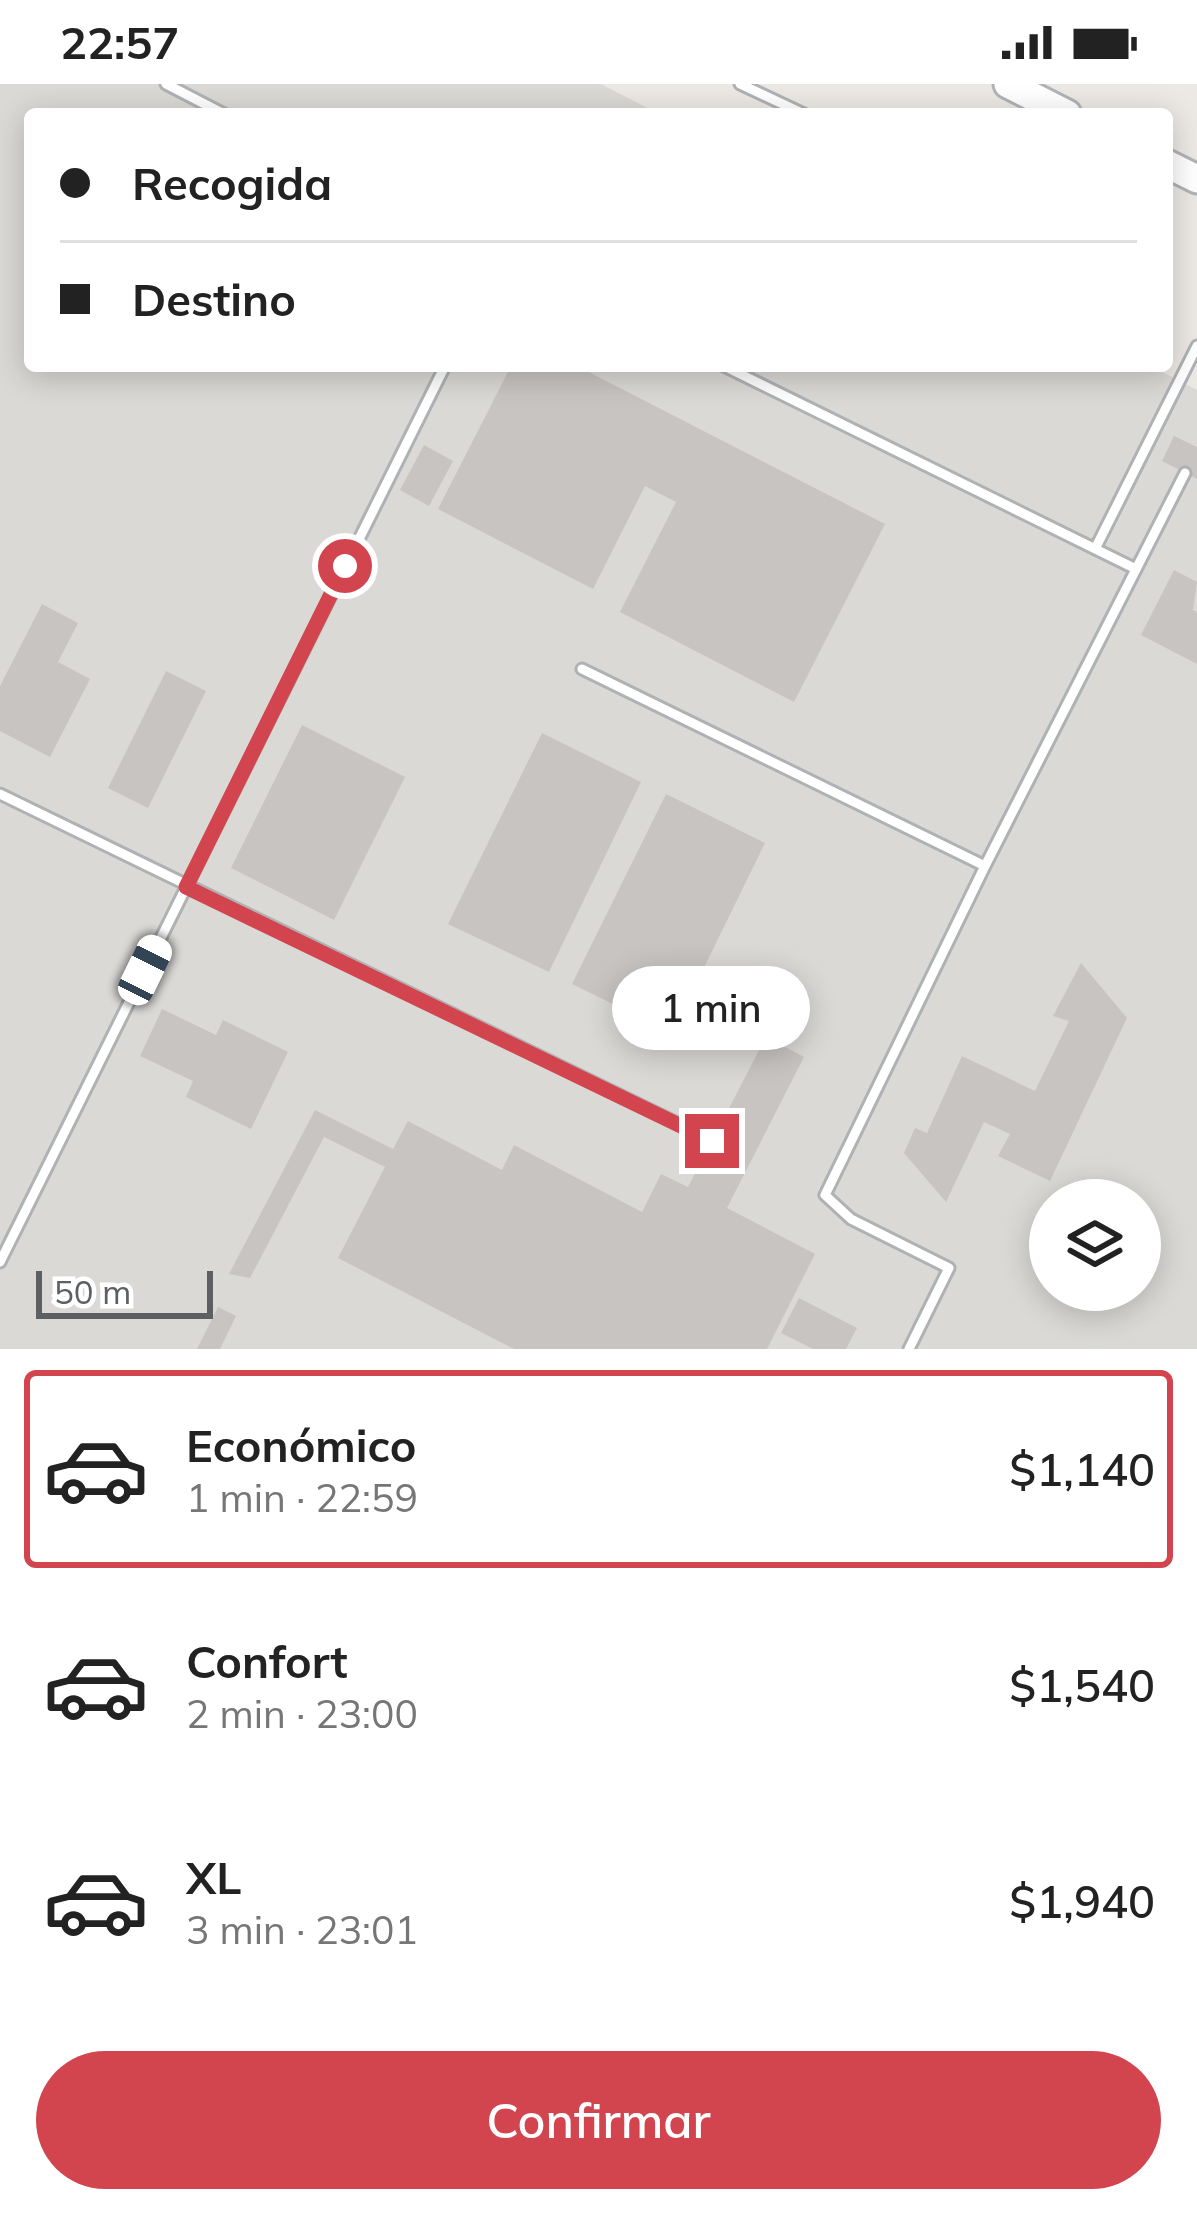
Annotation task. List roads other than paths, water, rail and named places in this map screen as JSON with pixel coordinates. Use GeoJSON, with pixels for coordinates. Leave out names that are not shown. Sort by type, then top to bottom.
{"type":"FeatureCollection","features":[{"type":"Feature","properties":{"kind":"main road"},"geometry":{"type":"LineString","coordinates":[[1008,84],[1055,108]]}},
{"type":"Feature","properties":{"kind":"lane"},"geometry":{"type":"LineString","coordinates":[[166,84],[212,108]]}},
{"type":"Feature","properties":{"kind":"lane"},"geometry":{"type":"LineString","coordinates":[[740,84],[791,108]]}},
{"type":"Feature","properties":{"kind":"lane"},"geometry":{"type":"LineString","coordinates":[[1095,549],[1197,346]]}},
{"type":"Feature","properties":{"kind":"lane"},"geometry":{"type":"LineString","coordinates":[[0,1262],[442,372]]}},
{"type":"Feature","properties":{"kind":"lane"},"geometry":{"type":"LineString","coordinates":[[736,372],[1136,569]]}},
{"type":"Feature","properties":{"kind":"lane"},"geometry":{"type":"LineString","coordinates":[[909,1349],[949,1268],[851,1219],[825,1195],[1185,472]]}},
{"type":"Feature","properties":{"kind":"lane"},"geometry":{"type":"LineString","coordinates":[[582,669],[985,866]]}},
{"type":"Feature","properties":{"kind":"lane"},"geometry":{"type":"LineString","coordinates":[[0,794],[712,1141]]}}]}
